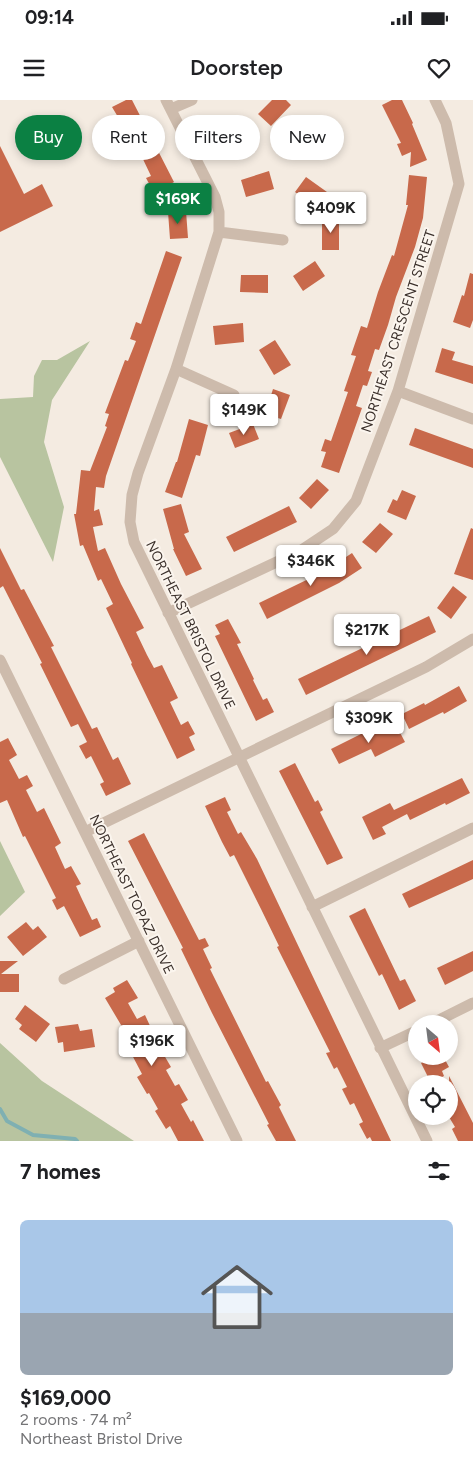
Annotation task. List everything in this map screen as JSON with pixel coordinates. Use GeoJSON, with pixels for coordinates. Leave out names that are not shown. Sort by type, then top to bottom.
{"type":"FeatureCollection","features":[{"type":"Feature","properties":{"kind":"street"},"geometry":{"type":"LineString","coordinates":[[169,105],[192,100]]}},
{"type":"Feature","properties":{"kind":"street","name":"NORTHEAST CRESCENT STREET"},"geometry":{"type":"LineString","coordinates":[[168,614],[300,550],[333,529],[356,501],[398,391],[459,184],[446,123],[435,100]]}},
{"type":"Feature","properties":{"kind":"street","name":"NORTHEAST BRISTOL DRIVE"},"geometry":{"type":"LineString","coordinates":[[169,105],[215,197],[219,212],[219,232],[176,369],[132,494],[130,522],[134,542],[427,1141]]}},
{"type":"Feature","properties":{"kind":"street"},"geometry":{"type":"LineString","coordinates":[[219,232],[283,240]]}},
{"type":"Feature","properties":{"kind":"street"},"geometry":{"type":"LineString","coordinates":[[176,369],[234,395]]}},
{"type":"Feature","properties":{"kind":"street"},"geometry":{"type":"LineString","coordinates":[[398,391],[473,419]]}},
{"type":"Feature","properties":{"kind":"street"},"geometry":{"type":"LineString","coordinates":[[85,832],[426,667],[473,639]]}},
{"type":"Feature","properties":{"kind":"street","name":"NORTHEAST TOPAZ DRIVE"},"geometry":{"type":"LineString","coordinates":[[0,660],[238,1141]]}},
{"type":"Feature","properties":{"kind":"street"},"geometry":{"type":"LineString","coordinates":[[312,907],[473,828]]}},
{"type":"Feature","properties":{"kind":"street"},"geometry":{"type":"LineString","coordinates":[[64,979],[139,941]]}},
{"type":"Feature","properties":{"kind":"street"},"geometry":{"type":"LineString","coordinates":[[449,1015],[473,1003]]}},
{"type":"Feature","properties":{"kind":"street"},"geometry":{"type":"LineString","coordinates":[[380,1048],[408,1035]]}},
{"type":"Feature","properties":{"kind":"green space"},"geometry":{"type":"Polygon","coordinates":[[[90,341],[52,400],[44,442],[64,507],[53,562],[0,457],[0,399],[33,397],[34,376],[42,360],[57,360],[90,341]]]}},
{"type":"Feature","properties":{"kind":"green space"},"geometry":{"type":"Polygon","coordinates":[[[0,841],[25,892],[0,916],[0,841]]]}},
{"type":"Feature","properties":{"kind":"green space"},"geometry":{"type":"Polygon","coordinates":[[[0,1043],[42,1081],[134,1141],[0,1141],[0,1043]]]}},
{"type":"Feature","properties":{"kind":"building"},"geometry":{"type":"Polygon","coordinates":[[[126,100],[132,100],[140,115],[117,115],[112,107],[126,100]]]}},
{"type":"Feature","properties":{"kind":"building"},"geometry":{"type":"Polygon","coordinates":[[[272,100],[286,100],[291,105],[281,115],[270,115],[270,125],[258,114],[272,100]]]}},
{"type":"Feature","properties":{"kind":"building"},"geometry":{"type":"Polygon","coordinates":[[[392,100],[402,100],[427,160],[410,167],[411,152],[402,156],[397,144],[401,143],[382,105],[392,100]]]}},
{"type":"Feature","properties":{"kind":"building"},"geometry":{"type":"Polygon","coordinates":[[[0,146],[24,194],[42,184],[53,206],[0,232],[0,146]]]}},
{"type":"Feature","properties":{"kind":"building"},"geometry":{"type":"Polygon","coordinates":[[[143,160],[163,160],[174,182],[169,185],[173,195],[159,202],[146,178],[151,176],[143,160]]]}},
{"type":"Feature","properties":{"kind":"building"},"geometry":{"type":"Polygon","coordinates":[[[269,171],[274,189],[246,197],[241,180],[269,171]]]}},
{"type":"Feature","properties":{"kind":"building"},"geometry":{"type":"Polygon","coordinates":[[[409,175],[427,177],[423,218],[415,247],[379,350],[375,349],[368,371],[372,372],[367,386],[363,385],[356,406],[362,408],[339,473],[321,467],[326,452],[321,451],[325,439],[331,441],[348,392],[344,391],[356,356],[351,355],[361,326],[367,328],[378,292],[392,255],[394,256],[408,205],[406,205],[409,175]]]}},
{"type":"Feature","properties":{"kind":"building"},"geometry":{"type":"Polygon","coordinates":[[[306,177],[327,192],[316,207],[295,192],[306,177]]]}},
{"type":"Feature","properties":{"kind":"building"},"geometry":{"type":"Polygon","coordinates":[[[186,211],[188,238],[170,239],[168,212],[186,211]]]}},
{"type":"Feature","properties":{"kind":"building"},"geometry":{"type":"Polygon","coordinates":[[[322,219],[339,219],[339,250],[322,250],[322,219]]]}},
{"type":"Feature","properties":{"kind":"building"},"geometry":{"type":"Polygon","coordinates":[[[166,251],[182,257],[106,476],[104,488],[96,487],[94,511],[99,509],[103,525],[93,527],[98,551],[105,548],[144,628],[136,632],[147,655],[154,668],[162,665],[178,698],[170,702],[181,725],[188,721],[195,734],[189,737],[195,750],[177,759],[106,608],[113,604],[101,579],[98,581],[83,545],[80,546],[74,514],[76,514],[81,470],[90,471],[107,427],[105,426],[109,414],[105,413],[125,360],[128,361],[136,341],[130,339],[136,322],[141,324],[166,251]]]}},
{"type":"Feature","properties":{"kind":"building"},"geometry":{"type":"Polygon","coordinates":[[[315,261],[325,276],[303,291],[293,276],[315,261]]]}},
{"type":"Feature","properties":{"kind":"building"},"geometry":{"type":"Polygon","coordinates":[[[470,273],[473,274],[473,320],[470,328],[453,322],[462,295],[464,296],[470,273]]]}},
{"type":"Feature","properties":{"kind":"building"},"geometry":{"type":"Polygon","coordinates":[[[241,275],[268,275],[268,293],[240,292],[241,275]]]}},
{"type":"Feature","properties":{"kind":"building"},"geometry":{"type":"Polygon","coordinates":[[[243,323],[244,342],[215,345],[213,326],[243,323]]]}},
{"type":"Feature","properties":{"kind":"building"},"geometry":{"type":"Polygon","coordinates":[[[275,340],[291,365],[274,375],[259,350],[275,340]]]}},
{"type":"Feature","properties":{"kind":"building"},"geometry":{"type":"Polygon","coordinates":[[[442,348],[455,352],[452,360],[473,366],[473,384],[435,372],[442,348]]]}},
{"type":"Feature","properties":{"kind":"building"},"geometry":{"type":"Polygon","coordinates":[[[273,389],[290,395],[281,419],[265,414],[273,389]]]}},
{"type":"Feature","properties":{"kind":"building"},"geometry":{"type":"Polygon","coordinates":[[[189,419],[208,425],[200,456],[196,455],[182,498],[165,492],[177,462],[189,419]]]}},
{"type":"Feature","properties":{"kind":"building"},"geometry":{"type":"Polygon","coordinates":[[[253,424],[259,439],[235,448],[229,433],[253,424]]]}},
{"type":"Feature","properties":{"kind":"building"},"geometry":{"type":"Polygon","coordinates":[[[415,428],[473,449],[473,468],[409,445],[415,428]]]}},
{"type":"Feature","properties":{"kind":"building"},"geometry":{"type":"Polygon","coordinates":[[[317,479],[329,490],[311,509],[299,498],[317,479]]]}},
{"type":"Feature","properties":{"kind":"building"},"geometry":{"type":"Polygon","coordinates":[[[402,490],[416,496],[406,520],[387,512],[393,499],[397,501],[402,490]]]}},
{"type":"Feature","properties":{"kind":"building"},"geometry":{"type":"Polygon","coordinates":[[[181,504],[189,532],[184,534],[202,569],[186,576],[173,549],[163,509],[181,504]]]}},
{"type":"Feature","properties":{"kind":"building"},"geometry":{"type":"Polygon","coordinates":[[[289,506],[297,522],[234,552],[226,537],[289,506]]]}},
{"type":"Feature","properties":{"kind":"building"},"geometry":{"type":"Polygon","coordinates":[[[380,523],[393,534],[376,553],[362,542],[380,523]]]}},
{"type":"Feature","properties":{"kind":"building"},"geometry":{"type":"Polygon","coordinates":[[[471,528],[473,529],[473,580],[454,574],[471,528]]]}},
{"type":"Feature","properties":{"kind":"building"},"geometry":{"type":"Polygon","coordinates":[[[0,548],[21,590],[24,589],[54,646],[51,647],[92,729],[97,727],[113,760],[118,757],[131,784],[106,796],[100,784],[104,782],[91,756],[86,759],[79,746],[87,742],[78,724],[71,727],[40,664],[42,663],[3,586],[0,588],[0,548]]]}},
{"type":"Feature","properties":{"kind":"building"},"geometry":{"type":"Polygon","coordinates":[[[352,553],[362,568],[339,583],[267,619],[259,603],[325,571],[352,553]]]}},
{"type":"Feature","properties":{"kind":"building"},"geometry":{"type":"Polygon","coordinates":[[[453,586],[467,597],[451,619],[437,608],[453,586]]]}},
{"type":"Feature","properties":{"kind":"building"},"geometry":{"type":"Polygon","coordinates":[[[429,616],[436,632],[306,695],[298,679],[429,616]]]}},
{"type":"Feature","properties":{"kind":"building"},"geometry":{"type":"Polygon","coordinates":[[[228,619],[241,643],[237,644],[253,680],[263,700],[267,698],[274,712],[256,721],[215,636],[220,634],[215,625],[228,619]]]}},
{"type":"Feature","properties":{"kind":"building"},"geometry":{"type":"Polygon","coordinates":[[[459,686],[467,701],[444,714],[443,712],[409,729],[402,714],[424,703],[425,705],[459,686]]]}},
{"type":"Feature","properties":{"kind":"building"},"geometry":{"type":"Polygon","coordinates":[[[396,725],[405,742],[375,757],[371,749],[339,764],[331,749],[377,726],[380,733],[396,725]]]}},
{"type":"Feature","properties":{"kind":"building"},"geometry":{"type":"Polygon","coordinates":[[[8,738],[17,755],[9,760],[19,779],[27,775],[33,786],[26,790],[37,812],[44,808],[61,843],[55,847],[65,869],[71,866],[81,884],[76,886],[92,920],[97,918],[101,927],[80,937],[64,906],[57,910],[52,900],[56,898],[25,836],[23,837],[7,800],[0,803],[0,742],[8,738]]]}},
{"type":"Feature","properties":{"kind":"building"},"geometry":{"type":"Polygon","coordinates":[[[295,763],[315,802],[318,800],[323,810],[320,812],[343,858],[327,865],[279,771],[295,763]]]}},
{"type":"Feature","properties":{"kind":"building"},"geometry":{"type":"Polygon","coordinates":[[[462,778],[470,793],[410,820],[407,814],[382,827],[386,834],[373,840],[362,817],[390,803],[394,810],[462,778]]]}},
{"type":"Feature","properties":{"kind":"building"},"geometry":{"type":"Polygon","coordinates":[[[225,797],[231,810],[227,812],[238,834],[241,832],[257,859],[391,1141],[372,1141],[370,1137],[367,1139],[359,1124],[363,1122],[354,1103],[350,1105],[342,1089],[347,1087],[337,1067],[334,1069],[326,1053],[330,1052],[277,947],[279,946],[261,909],[234,855],[230,857],[222,842],[205,806],[225,797]]]}},
{"type":"Feature","properties":{"kind":"building"},"geometry":{"type":"Polygon","coordinates":[[[144,833],[199,940],[205,938],[209,946],[203,949],[212,968],[210,969],[266,1082],[268,1081],[281,1105],[279,1107],[296,1141],[276,1141],[267,1125],[269,1124],[181,949],[183,948],[128,841],[144,833]]]}},
{"type":"Feature","properties":{"kind":"building"},"geometry":{"type":"Polygon","coordinates":[[[473,860],[473,879],[409,908],[402,894],[473,860]]]}},
{"type":"Feature","properties":{"kind":"building"},"geometry":{"type":"Polygon","coordinates":[[[365,908],[400,981],[405,979],[416,1001],[399,1010],[382,974],[379,976],[349,916],[365,908]]]}},
{"type":"Feature","properties":{"kind":"building"},"geometry":{"type":"Polygon","coordinates":[[[26,922],[33,930],[38,926],[47,937],[23,956],[7,937],[26,922]]]}},
{"type":"Feature","properties":{"kind":"building"},"geometry":{"type":"Polygon","coordinates":[[[473,951],[473,971],[445,985],[437,968],[473,951]]]}},
{"type":"Feature","properties":{"kind":"building"},"geometry":{"type":"Polygon","coordinates":[[[0,961],[18,961],[1,974],[19,974],[19,992],[0,992],[0,961]]]}},
{"type":"Feature","properties":{"kind":"building"},"geometry":{"type":"Polygon","coordinates":[[[127,980],[138,998],[128,1003],[137,1019],[145,1015],[151,1028],[144,1031],[155,1053],[161,1050],[171,1067],[166,1070],[175,1086],[179,1084],[188,1100],[181,1104],[191,1122],[193,1120],[204,1141],[178,1141],[170,1126],[166,1129],[155,1111],[158,1109],[137,1077],[142,1074],[120,1032],[124,1030],[105,998],[115,992],[113,988],[127,980]]]}},
{"type":"Feature","properties":{"kind":"building"},"geometry":{"type":"Polygon","coordinates":[[[25,1005],[50,1024],[36,1042],[19,1029],[22,1025],[15,1019],[25,1005]]]}},
{"type":"Feature","properties":{"kind":"building"},"geometry":{"type":"Polygon","coordinates":[[[78,1024],[80,1031],[92,1029],[95,1047],[64,1052],[63,1042],[58,1043],[55,1027],[78,1024]]]}},
{"type":"Feature","properties":{"kind":"building"},"geometry":{"type":"Polygon","coordinates":[[[422,1065],[448,1065],[449,1067],[442,1071],[444,1075],[427,1075],[422,1065]]]}},
{"type":"Feature","properties":{"kind":"building"},"geometry":{"type":"Polygon","coordinates":[[[458,1094],[473,1123],[473,1141],[458,1141],[452,1129],[455,1127],[454,1125],[458,1125],[458,1094]]]}},
{"type":"Feature","properties":{"kind":"waterway"},"geometry":{"type":"LineString","coordinates":[[0,1109],[7,1121],[33,1135],[75,1139],[77,1141]]}}]}
